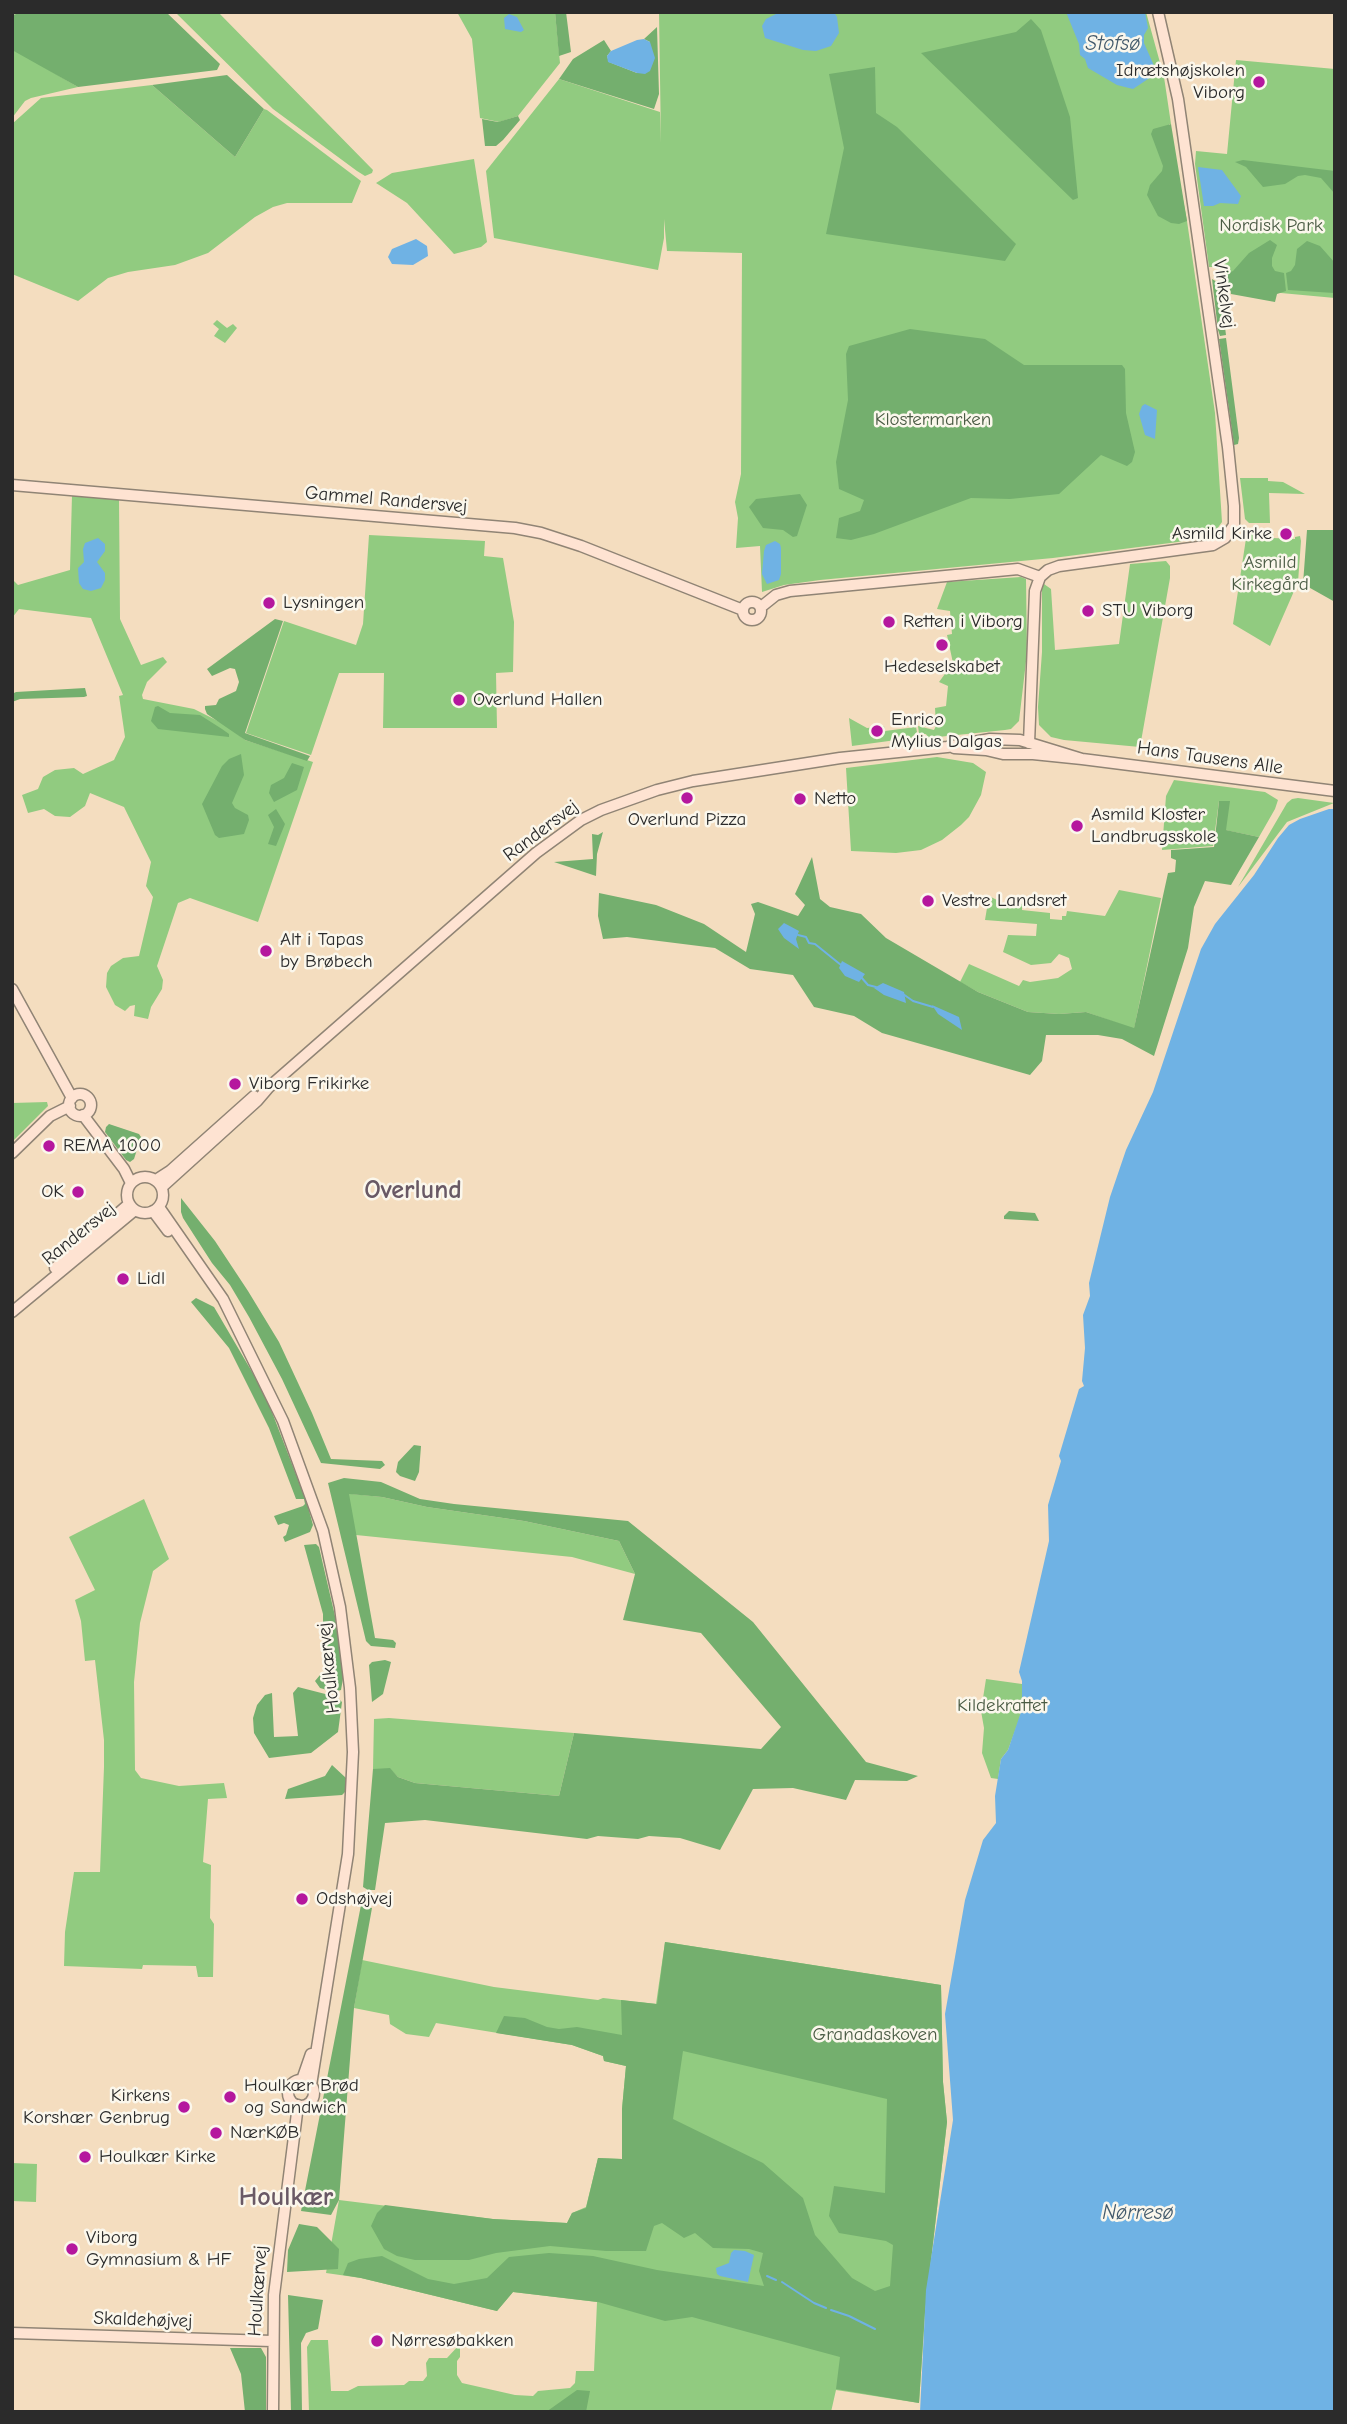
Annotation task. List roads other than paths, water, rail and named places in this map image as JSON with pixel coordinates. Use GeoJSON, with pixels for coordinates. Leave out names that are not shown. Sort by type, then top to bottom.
{"type":"FeatureCollection","features":[{"type":"Feature","properties":{"kind":"street","name":"Vinkelvej"},"geometry":{"type":"LineString","coordinates":[[1040,577],[1055,567],[1203,547],[1225,538],[1231,531],[1235,515],[1228,447],[1178,99],[1158,12]]}},
{"type":"Feature","properties":{"kind":"street","name":"Gammel Randersvej"},"geometry":{"type":"LineString","coordinates":[[12,485],[515,528],[581,546],[743,610],[748,620],[755,620],[761,614],[761,607],[776,595],[790,592],[1018,569],[1040,577]]}},
{"type":"Feature","properties":{"kind":"street"},"geometry":{"type":"LineString","coordinates":[[1029,747],[1035,591],[1040,577]]}},
{"type":"Feature","properties":{"kind":"street"},"geometry":{"type":"LineString","coordinates":[[1016,739],[1022,732],[1030,700]]}},
{"type":"Feature","properties":{"kind":"street"},"geometry":{"type":"LineString","coordinates":[[986,750],[986,743],[990,739]]}},
{"type":"Feature","properties":{"kind":"street","name":"Randersvej"},"geometry":{"type":"LineString","coordinates":[[159,1183],[257,1101],[536,853],[591,814],[642,794],[682,783],[840,758],[947,747],[990,739],[1016,739],[1029,747]]}},
{"type":"Feature","properties":{"kind":"street","name":"Randersvej"},"geometry":{"type":"LineString","coordinates":[[947,747],[1003,754],[1029,747]]}},
{"type":"Feature","properties":{"kind":"street","name":"Hans Tausens Alle"},"geometry":{"type":"LineString","coordinates":[[1029,747],[1082,759],[1335,791]]}},
{"type":"Feature","properties":{"kind":"street"},"geometry":{"type":"LineString","coordinates":[[12,989],[73,1102],[86,1113],[134,1180]]}},
{"type":"Feature","properties":{"kind":"street"},"geometry":{"type":"LineString","coordinates":[[12,1153],[50,1116],[73,1102],[89,1098],[91,1104],[86,1113]]}},
{"type":"Feature","properties":{"kind":"street"},"geometry":{"type":"LineString","coordinates":[[147,1177],[159,1183],[163,1197],[156,1209],[146,1213],[132,1207],[127,1193],[134,1180],[147,1177]]}},
{"type":"Feature","properties":{"kind":"street","name":"Randersvej"},"geometry":{"type":"LineString","coordinates":[[13,1311],[55,1269],[132,1207]]}},
{"type":"Feature","properties":{"kind":"street","name":"Houlkærvej"},"geometry":{"type":"LineString","coordinates":[[156,1209],[249,1350],[283,1420],[323,1531],[340,1607],[347,1654],[353,1752],[348,1854],[325,1997],[306,2082]]}},
{"type":"Feature","properties":{"kind":"street"},"geometry":{"type":"LineString","coordinates":[[306,2082],[313,2096],[302,2105],[291,2101],[288,2092],[291,2084],[306,2082]]}},
{"type":"Feature","properties":{"kind":"street","name":"Houlkærvej"},"geometry":{"type":"LineString","coordinates":[[273,2412],[272,2341],[280,2240],[302,2105]]}},
{"type":"Feature","properties":{"kind":"street","name":"Skaldehøjvej"},"geometry":{"type":"LineString","coordinates":[[12,2333],[272,2341]]}},
{"type":"Feature","properties":{"kind":"water"},"geometry":{"type":"Polygon","coordinates":[[[780,12],[834,12],[839,33],[831,46],[816,51],[803,50],[765,38],[762,26],[766,19],[780,12]]]}},
{"type":"Feature","properties":{"kind":"water","name":"Stofsø"},"geometry":{"type":"Polygon","coordinates":[[[1066,12],[1145,12],[1148,28],[1144,43],[1155,68],[1151,77],[1133,89],[1117,85],[1088,68],[1085,59],[1080,55],[1079,44],[1066,12]]]}},
{"type":"Feature","properties":{"kind":"water"},"geometry":{"type":"Polygon","coordinates":[[[509,14],[517,17],[524,30],[521,32],[505,29],[504,18],[509,14]]]}},
{"type":"Feature","properties":{"kind":"water"},"geometry":{"type":"Polygon","coordinates":[[[644,39],[650,42],[655,58],[650,71],[645,74],[637,73],[608,62],[607,56],[611,51],[644,39]]]}},
{"type":"Feature","properties":{"kind":"water"},"geometry":{"type":"Polygon","coordinates":[[[1198,167],[1222,170],[1241,196],[1238,204],[1204,206],[1198,167]]]}},
{"type":"Feature","properties":{"kind":"water"},"geometry":{"type":"Polygon","coordinates":[[[416,239],[427,246],[428,256],[413,265],[392,264],[388,257],[392,249],[416,239]]]}},
{"type":"Feature","properties":{"kind":"water"},"geometry":{"type":"Polygon","coordinates":[[[1145,404],[1157,410],[1155,439],[1145,435],[1139,414],[1145,404]]]}},
{"type":"Feature","properties":{"kind":"water"},"geometry":{"type":"Polygon","coordinates":[[[98,538],[105,544],[105,551],[97,562],[105,573],[105,580],[101,588],[91,591],[83,589],[79,583],[78,568],[84,562],[85,543],[98,538]]]}},
{"type":"Feature","properties":{"kind":"water"},"geometry":{"type":"Polygon","coordinates":[[[775,541],[781,548],[781,574],[779,580],[767,584],[762,574],[764,551],[766,545],[775,541]]]}},
{"type":"Feature","properties":{"kind":"water","name":"Nørresø"},"geometry":{"type":"Polygon","coordinates":[[[1335,809],[1335,2412],[920,2412],[926,2290],[953,2120],[945,2014],[965,1900],[983,1840],[996,1823],[995,1796],[1001,1759],[1008,1750],[1022,1709],[1022,1681],[1019,1672],[1049,1541],[1048,1505],[1061,1461],[1059,1456],[1079,1389],[1084,1386],[1083,1315],[1090,1296],[1089,1283],[1110,1197],[1126,1150],[1153,1092],[1201,949],[1215,924],[1289,825],[1335,809]]]}},
{"type":"Feature","properties":{"kind":"water"},"geometry":{"type":"Polygon","coordinates":[[[784,923],[799,931],[796,939],[799,949],[784,938],[778,929],[784,923]]]}},
{"type":"Feature","properties":{"kind":"water"},"geometry":{"type":"Polygon","coordinates":[[[842,961],[865,974],[859,982],[845,976],[839,968],[842,961]]]}},
{"type":"Feature","properties":{"kind":"water"},"geometry":{"type":"Polygon","coordinates":[[[883,983],[904,992],[906,1003],[874,988],[883,983]]]}},
{"type":"Feature","properties":{"kind":"water"},"geometry":{"type":"Polygon","coordinates":[[[932,1005],[959,1017],[962,1030],[938,1014],[932,1005]]]}},
{"type":"Feature","properties":{"kind":"water"},"geometry":{"type":"Polygon","coordinates":[[[734,2250],[754,2255],[748,2282],[717,2274],[716,2268],[729,2263],[734,2250]]]}},
{"type":"Feature","properties":{"kind":"waterway"},"geometry":{"type":"LineString","coordinates":[[798,935],[806,937],[809,943],[815,944],[841,965]]}},
{"type":"Feature","properties":{"kind":"waterway"},"geometry":{"type":"LineString","coordinates":[[861,977],[868,985],[876,987]]}},
{"type":"Feature","properties":{"kind":"waterway"},"geometry":{"type":"LineString","coordinates":[[903,994],[913,1001],[933,1007]]}},
{"type":"Feature","properties":{"kind":"waterway"},"geometry":{"type":"LineString","coordinates":[[767,2276],[776,2280]]}},
{"type":"Feature","properties":{"kind":"waterway"},"geometry":{"type":"LineString","coordinates":[[782,2282],[826,2308]]}},
{"type":"Feature","properties":{"kind":"waterway"},"geometry":{"type":"LineString","coordinates":[[831,2310],[875,2329]]}},
{"type":"Feature","properties":{"kind":"place","name":"Idrætshøjskolen Viborg"},"geometry":{"type":"Point","coordinates":[1259,82]}},
{"type":"Feature","properties":{"kind":"place","name":"Asmild Kirke"},"geometry":{"type":"Point","coordinates":[1286,534]}},
{"type":"Feature","properties":{"kind":"place","name":"Lysningen"},"geometry":{"type":"Point","coordinates":[269,603]}},
{"type":"Feature","properties":{"kind":"place","name":"STU Viborg"},"geometry":{"type":"Point","coordinates":[1088,611]}},
{"type":"Feature","properties":{"kind":"place","name":"Retten i Viborg"},"geometry":{"type":"Point","coordinates":[889,622]}},
{"type":"Feature","properties":{"kind":"place","name":"Hedeselskabet"},"geometry":{"type":"Point","coordinates":[942,645]}},
{"type":"Feature","properties":{"kind":"place","name":"Overlund Hallen"},"geometry":{"type":"Point","coordinates":[459,700]}},
{"type":"Feature","properties":{"kind":"place","name":"Enrico Mylius Dalgas"},"geometry":{"type":"Point","coordinates":[877,731]}},
{"type":"Feature","properties":{"kind":"place","name":"Overlund Pizza"},"geometry":{"type":"Point","coordinates":[687,798]}},
{"type":"Feature","properties":{"kind":"place","name":"Netto"},"geometry":{"type":"Point","coordinates":[800,799]}},
{"type":"Feature","properties":{"kind":"place","name":"Asmild Kloster Landbrugsskole"},"geometry":{"type":"Point","coordinates":[1077,826]}},
{"type":"Feature","properties":{"kind":"place","name":"Vestre Landsret"},"geometry":{"type":"Point","coordinates":[928,901]}},
{"type":"Feature","properties":{"kind":"place","name":"Alt i Tapas by Brøbech"},"geometry":{"type":"Point","coordinates":[266,951]}},
{"type":"Feature","properties":{"kind":"place","name":"Viborg Frikirke"},"geometry":{"type":"Point","coordinates":[235,1084]}},
{"type":"Feature","properties":{"kind":"place","name":"REMA 1000"},"geometry":{"type":"Point","coordinates":[49,1146]}},
{"type":"Feature","properties":{"kind":"place","name":"OK"},"geometry":{"type":"Point","coordinates":[78,1192]}},
{"type":"Feature","properties":{"kind":"place","name":"Lidl"},"geometry":{"type":"Point","coordinates":[123,1279]}},
{"type":"Feature","properties":{"kind":"place","name":"Odshøjvej"},"geometry":{"type":"Point","coordinates":[302,1899]}},
{"type":"Feature","properties":{"kind":"place","name":"Houlkær Brød og Sandwich"},"geometry":{"type":"Point","coordinates":[230,2097]}},
{"type":"Feature","properties":{"kind":"place","name":"Kirkens Korshær Genbrug"},"geometry":{"type":"Point","coordinates":[184,2107]}},
{"type":"Feature","properties":{"kind":"place","name":"NærKØB"},"geometry":{"type":"Point","coordinates":[216,2133]}},
{"type":"Feature","properties":{"kind":"place","name":"Houlkær Kirke"},"geometry":{"type":"Point","coordinates":[85,2157]}},
{"type":"Feature","properties":{"kind":"place","name":"Viborg Gymnasium & HF"},"geometry":{"type":"Point","coordinates":[72,2249]}},
{"type":"Feature","properties":{"kind":"place","name":"Nørresøbakken"},"geometry":{"type":"Point","coordinates":[377,2341]}},
{"type":"Feature","properties":{"kind":"district","name":"Overlund"},"geometry":{"type":"Point","coordinates":[413,1191]}},
{"type":"Feature","properties":{"kind":"district","name":"Houlkær"},"geometry":{"type":"Point","coordinates":[286,2198]}},
{"type":"Feature","properties":{"kind":"park label","name":"Nordisk Park"},"geometry":{"type":"Point","coordinates":[1271,226]}},
{"type":"Feature","properties":{"kind":"park label","name":"Klostermarken"},"geometry":{"type":"Point","coordinates":[933,420]}},
{"type":"Feature","properties":{"kind":"park label","name":"Asmild Kirkegård"},"geometry":{"type":"Point","coordinates":[1270,574]}},
{"type":"Feature","properties":{"kind":"park label","name":"Kildekrattet"},"geometry":{"type":"Point","coordinates":[1002,1706]}},
{"type":"Feature","properties":{"kind":"park label","name":"Granadaskoven"},"geometry":{"type":"Point","coordinates":[875,2035]}}]}
